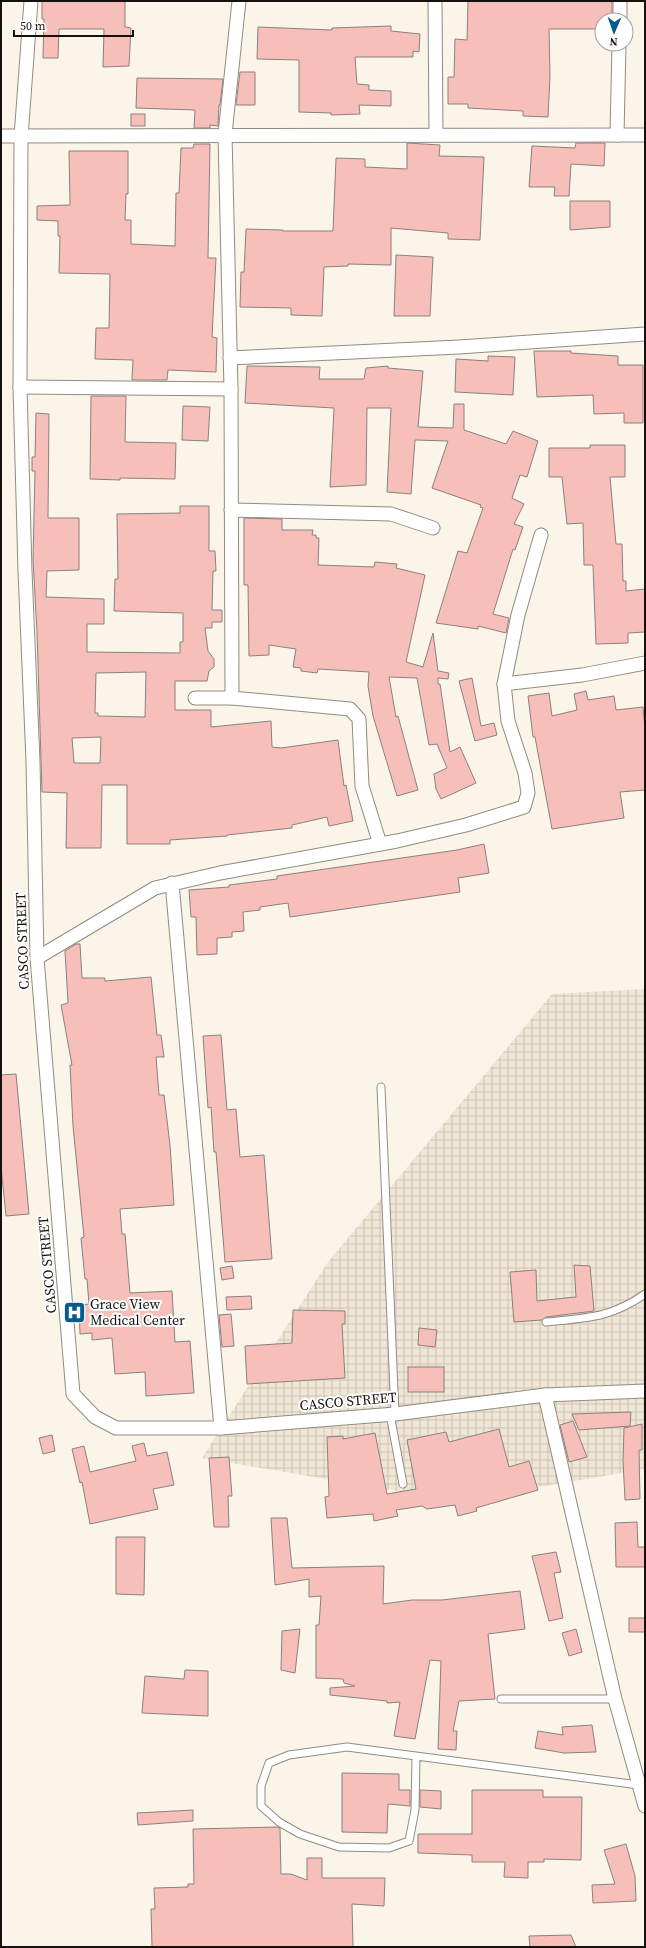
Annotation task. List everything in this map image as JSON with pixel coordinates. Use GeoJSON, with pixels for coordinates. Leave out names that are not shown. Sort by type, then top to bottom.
{"type":"FeatureCollection","features":[{"type":"Feature","properties":{"kind":"street","name":"CASCO STREET"},"geometry":{"type":"LineString","coordinates":[[31,1],[21,137],[20,387],[25,571],[33,761],[37,958],[73,1394],[95,1417],[116,1428],[221,1428],[393,1414],[545,1395],[645,1391]]}},
{"type":"Feature","properties":{"kind":"street"},"geometry":{"type":"LineString","coordinates":[[232,698],[231,390],[225,134],[239,1]]}},
{"type":"Feature","properties":{"kind":"street"},"geometry":{"type":"LineString","coordinates":[[435,1],[436,134]]}},
{"type":"Feature","properties":{"kind":"street"},"geometry":{"type":"LineString","coordinates":[[620,1],[620,12]]}},
{"type":"Feature","properties":{"kind":"street"},"geometry":{"type":"LineString","coordinates":[[617,135],[619,52]]}},
{"type":"Feature","properties":{"kind":"street"},"geometry":{"type":"LineString","coordinates":[[1,136],[225,134],[645,135]]}},
{"type":"Feature","properties":{"kind":"street"},"geometry":{"type":"LineString","coordinates":[[230,358],[459,347],[645,334]]}},
{"type":"Feature","properties":{"kind":"street"},"geometry":{"type":"LineString","coordinates":[[20,387],[231,390]]}},
{"type":"Feature","properties":{"kind":"street"},"geometry":{"type":"LineString","coordinates":[[231,510],[390,514],[433,528]]}},
{"type":"Feature","properties":{"kind":"street"},"geometry":{"type":"LineString","coordinates":[[37,958],[155,888],[220,872],[380,844],[466,825],[524,807],[528,793],[525,773],[508,721],[504,684],[518,615],[541,535]]}},
{"type":"Feature","properties":{"kind":"street"},"geometry":{"type":"LineString","coordinates":[[504,684],[582,675],[645,663]]}},
{"type":"Feature","properties":{"kind":"street"},"geometry":{"type":"LineString","coordinates":[[194,698],[232,698],[350,709],[359,719],[362,786],[380,844]]}},
{"type":"Feature","properties":{"kind":"street"},"geometry":{"type":"LineString","coordinates":[[172,883],[221,1428]]}},
{"type":"Feature","properties":{"kind":"street"},"geometry":{"type":"LineString","coordinates":[[545,1395],[615,1699],[645,1806]]}},
{"type":"Feature","properties":{"kind":"lane"},"geometry":{"type":"LineString","coordinates":[[381,1087],[393,1414],[403,1484]]}},
{"type":"Feature","properties":{"kind":"lane"},"geometry":{"type":"LineString","coordinates":[[546,1322],[602,1316],[618,1311],[645,1294]]}},
{"type":"Feature","properties":{"kind":"lane"},"geometry":{"type":"LineString","coordinates":[[501,1699],[615,1699]]}},
{"type":"Feature","properties":{"kind":"lane"},"geometry":{"type":"LineString","coordinates":[[416,1756],[415,1810],[409,1841],[389,1848],[339,1847],[300,1834],[279,1822],[261,1806],[262,1786],[269,1763],[289,1755],[347,1747],[639,1785]]}},
{"type":"Feature","properties":{"kind":"shaded area"},"geometry":{"type":"Polygon","coordinates":[[[645,989],[645,1469],[456,1501],[202,1458],[328,1262],[552,994],[645,989]]]}},
{"type":"Feature","properties":{"kind":"building"},"geometry":{"type":"Polygon","coordinates":[[[42,1],[125,1],[125,27],[131,28],[129,66],[103,67],[104,29],[59,29],[58,58],[43,58],[44,19],[42,19],[42,1]]]}},
{"type":"Feature","properties":{"kind":"building"},"geometry":{"type":"Polygon","coordinates":[[[468,1],[612,1],[612,12],[594,12],[594,29],[549,29],[550,76],[548,117],[523,116],[523,111],[468,108],[468,104],[448,104],[448,77],[454,77],[455,39],[467,40],[468,1]]]}},
{"type":"Feature","properties":{"kind":"building"},"geometry":{"type":"Polygon","coordinates":[[[391,26],[391,31],[420,34],[419,52],[413,51],[413,57],[355,57],[357,84],[369,85],[369,90],[391,91],[391,106],[359,105],[360,114],[331,115],[331,113],[299,112],[299,60],[257,59],[258,27],[332,30],[332,28],[391,26]]]}},
{"type":"Feature","properties":{"kind":"building"},"geometry":{"type":"Polygon","coordinates":[[[240,72],[255,72],[255,105],[236,105],[240,72]]]}},
{"type":"Feature","properties":{"kind":"building"},"geometry":{"type":"Polygon","coordinates":[[[137,78],[223,79],[219,105],[218,126],[210,125],[210,128],[194,128],[195,110],[136,108],[137,78]]]}},
{"type":"Feature","properties":{"kind":"building"},"geometry":{"type":"Polygon","coordinates":[[[131,114],[145,114],[145,126],[131,126],[131,114]]]}},
{"type":"Feature","properties":{"kind":"building"},"geometry":{"type":"Polygon","coordinates":[[[407,143],[440,145],[439,156],[484,157],[480,240],[448,239],[448,233],[391,228],[391,265],[348,264],[348,266],[324,267],[322,316],[291,315],[291,308],[240,307],[241,272],[244,272],[246,229],[333,231],[336,158],[365,159],[365,167],[407,169],[407,143]]]}},
{"type":"Feature","properties":{"kind":"building"},"geometry":{"type":"Polygon","coordinates":[[[576,143],[605,143],[604,166],[571,164],[569,196],[554,196],[555,187],[529,187],[532,146],[575,148],[576,143]]]}},
{"type":"Feature","properties":{"kind":"building"},"geometry":{"type":"Polygon","coordinates":[[[194,144],[210,144],[208,258],[216,258],[212,337],[217,338],[216,372],[168,370],[167,380],[132,380],[133,360],[95,359],[96,328],[109,328],[110,274],[59,273],[60,236],[58,236],[58,221],[37,220],[37,206],[70,205],[69,151],[128,151],[128,194],[126,194],[125,220],[131,220],[131,244],[175,246],[176,193],[179,193],[181,148],[193,148],[194,144]]]}},
{"type":"Feature","properties":{"kind":"building"},"geometry":{"type":"Polygon","coordinates":[[[570,201],[610,201],[610,227],[570,230],[570,201]]]}},
{"type":"Feature","properties":{"kind":"building"},"geometry":{"type":"Polygon","coordinates":[[[396,255],[433,257],[430,316],[394,316],[396,255]]]}},
{"type":"Feature","properties":{"kind":"building"},"geometry":{"type":"Polygon","coordinates":[[[534,351],[571,351],[571,353],[618,356],[618,365],[643,365],[643,423],[624,423],[624,413],[594,414],[593,395],[537,397],[534,351]]]}},
{"type":"Feature","properties":{"kind":"building"},"geometry":{"type":"Polygon","coordinates":[[[488,356],[515,357],[513,395],[455,392],[456,359],[488,361],[488,356]]]}},
{"type":"Feature","properties":{"kind":"building"},"geometry":{"type":"Polygon","coordinates":[[[247,366],[320,367],[319,379],[364,379],[366,368],[388,366],[388,368],[423,371],[418,427],[453,428],[454,404],[464,404],[464,430],[506,444],[513,431],[538,441],[527,477],[520,475],[512,498],[524,504],[514,524],[523,527],[515,550],[513,549],[493,614],[509,618],[506,633],[478,626],[478,629],[436,623],[458,551],[467,553],[483,508],[480,507],[481,505],[432,488],[448,441],[415,440],[411,494],[387,492],[391,408],[367,408],[366,485],[330,487],[334,408],[245,403],[247,366]]]}},
{"type":"Feature","properties":{"kind":"building"},"geometry":{"type":"Polygon","coordinates":[[[91,396],[126,396],[125,442],[176,443],[175,479],[90,479],[91,396]]]}},
{"type":"Feature","properties":{"kind":"building"},"geometry":{"type":"Polygon","coordinates":[[[183,406],[210,407],[208,441],[182,440],[183,406]]]}},
{"type":"Feature","properties":{"kind":"building"},"geometry":{"type":"Polygon","coordinates":[[[36,413],[49,414],[48,518],[79,518],[79,570],[47,571],[46,597],[104,599],[104,624],[87,624],[87,652],[180,653],[180,642],[183,642],[183,613],[114,611],[115,579],[118,579],[117,514],[180,513],[180,506],[209,506],[209,551],[215,551],[216,571],[213,571],[212,610],[222,610],[222,622],[212,622],[212,628],[205,628],[208,651],[214,659],[214,667],[209,671],[207,681],[175,681],[175,710],[211,710],[211,727],[271,721],[272,747],[281,748],[338,740],[344,786],[346,785],[353,821],[329,826],[327,817],[292,825],[292,828],[227,836],[170,840],[170,844],[127,844],[127,785],[102,785],[101,848],[66,848],[67,793],[42,792],[37,632],[33,560],[35,471],[32,471],[32,457],[35,457],[36,413]],[[146,672],[96,673],[95,713],[98,713],[98,716],[145,717],[146,672]],[[101,737],[72,738],[74,763],[100,763],[101,737]]]}},
{"type":"Feature","properties":{"kind":"building"},"geometry":{"type":"Polygon","coordinates":[[[590,445],[625,445],[625,477],[610,477],[616,544],[622,544],[623,581],[626,581],[626,591],[645,589],[645,632],[628,633],[628,643],[596,644],[593,565],[584,565],[583,523],[567,524],[562,477],[549,477],[549,448],[590,448],[590,445]]]}},
{"type":"Feature","properties":{"kind":"building"},"geometry":{"type":"Polygon","coordinates":[[[244,518],[282,519],[282,530],[313,530],[312,535],[316,535],[316,538],[319,538],[318,565],[374,567],[375,562],[397,564],[396,568],[425,575],[406,662],[423,667],[433,633],[438,671],[449,673],[448,679],[438,678],[438,684],[440,684],[450,752],[460,747],[476,783],[441,799],[436,789],[434,774],[447,768],[437,744],[429,745],[417,678],[389,677],[396,717],[398,716],[418,790],[397,796],[373,716],[368,686],[369,672],[318,669],[317,673],[301,671],[301,668],[293,667],[296,649],[269,645],[269,655],[249,656],[248,585],[244,585],[244,518]]]}},
{"type":"Feature","properties":{"kind":"building"},"geometry":{"type":"Polygon","coordinates":[[[472,678],[481,726],[494,723],[497,735],[475,741],[459,681],[472,678]]]}},
{"type":"Feature","properties":{"kind":"building"},"geometry":{"type":"Polygon","coordinates":[[[586,691],[588,700],[614,696],[616,710],[643,707],[645,728],[645,790],[620,792],[624,818],[552,829],[535,737],[533,737],[528,696],[549,693],[552,716],[577,710],[574,694],[586,691]]]}},
{"type":"Feature","properties":{"kind":"building"},"geometry":{"type":"Polygon","coordinates":[[[484,844],[489,873],[458,878],[460,892],[290,917],[288,903],[260,907],[260,910],[243,912],[244,931],[232,932],[232,937],[217,938],[217,954],[197,955],[196,917],[191,917],[189,890],[229,887],[229,885],[277,879],[277,876],[457,850],[484,844]]]}},
{"type":"Feature","properties":{"kind":"building"},"geometry":{"type":"Polygon","coordinates":[[[76,944],[80,944],[82,978],[105,978],[105,981],[151,977],[157,1035],[161,1035],[164,1057],[156,1057],[159,1095],[164,1095],[170,1145],[174,1205],[120,1209],[122,1234],[125,1234],[130,1293],[172,1291],[175,1342],[190,1341],[194,1393],[146,1396],[145,1372],[115,1374],[112,1338],[92,1340],[92,1333],[80,1334],[79,1305],[89,1304],[81,1238],[84,1237],[73,1126],[70,1065],[72,1065],[61,1005],[68,1003],[65,951],[76,944]]]}},
{"type":"Feature","properties":{"kind":"building"},"geometry":{"type":"Polygon","coordinates":[[[221,1035],[227,1110],[236,1109],[240,1157],[264,1155],[272,1259],[225,1262],[211,1107],[208,1108],[203,1036],[221,1035]]]}},
{"type":"Feature","properties":{"kind":"building"},"geometry":{"type":"Polygon","coordinates":[[[16,1074],[29,1214],[6,1216],[1,1167],[1,1075],[16,1074]]]}},
{"type":"Feature","properties":{"kind":"building"},"geometry":{"type":"Polygon","coordinates":[[[574,1265],[590,1266],[594,1311],[546,1317],[542,1320],[514,1322],[510,1272],[536,1270],[537,1301],[576,1297],[574,1265]]]}},
{"type":"Feature","properties":{"kind":"building"},"geometry":{"type":"Polygon","coordinates":[[[232,1266],[234,1278],[222,1280],[220,1268],[232,1266]]]}},
{"type":"Feature","properties":{"kind":"building"},"geometry":{"type":"Polygon","coordinates":[[[251,1296],[252,1309],[227,1310],[226,1297],[251,1296]]]}},
{"type":"Feature","properties":{"kind":"building"},"geometry":{"type":"Polygon","coordinates":[[[293,1310],[345,1311],[345,1324],[342,1324],[345,1378],[247,1384],[245,1346],[292,1343],[293,1310]]]}},
{"type":"Feature","properties":{"kind":"building"},"geometry":{"type":"Polygon","coordinates":[[[231,1314],[234,1346],[222,1347],[219,1315],[231,1314]]]}},
{"type":"Feature","properties":{"kind":"building"},"geometry":{"type":"Polygon","coordinates":[[[419,1328],[437,1330],[435,1347],[418,1345],[419,1328]]]}},
{"type":"Feature","properties":{"kind":"building"},"geometry":{"type":"Polygon","coordinates":[[[408,1367],[444,1367],[444,1392],[408,1392],[408,1367]]]}},
{"type":"Feature","properties":{"kind":"building"},"geometry":{"type":"Polygon","coordinates":[[[631,1412],[630,1426],[579,1430],[572,1414],[631,1412]]]}},
{"type":"Feature","properties":{"kind":"building"},"geometry":{"type":"Polygon","coordinates":[[[573,1421],[587,1457],[569,1462],[560,1425],[573,1421]]]}},
{"type":"Feature","properties":{"kind":"building"},"geometry":{"type":"Polygon","coordinates":[[[642,1424],[642,1450],[639,1450],[640,1499],[625,1500],[623,1461],[624,1428],[642,1424]]]}},
{"type":"Feature","properties":{"kind":"building"},"geometry":{"type":"Polygon","coordinates":[[[499,1429],[509,1467],[529,1461],[538,1490],[476,1508],[477,1511],[458,1516],[455,1505],[427,1509],[422,1506],[396,1510],[398,1516],[374,1521],[373,1514],[327,1518],[325,1497],[329,1496],[327,1437],[343,1436],[343,1439],[375,1433],[387,1494],[416,1489],[407,1440],[446,1432],[449,1442],[499,1429]]]}},
{"type":"Feature","properties":{"kind":"building"},"geometry":{"type":"Polygon","coordinates":[[[52,1435],[55,1451],[43,1454],[39,1438],[52,1435]]]}},
{"type":"Feature","properties":{"kind":"building"},"geometry":{"type":"Polygon","coordinates":[[[144,1443],[147,1456],[167,1452],[174,1485],[153,1489],[158,1509],[90,1524],[82,1482],[80,1483],[72,1449],[84,1446],[90,1472],[136,1461],[132,1446],[144,1443]]]}},
{"type":"Feature","properties":{"kind":"building"},"geometry":{"type":"Polygon","coordinates":[[[229,1457],[232,1496],[228,1496],[229,1527],[214,1527],[209,1458],[229,1457]]]}},
{"type":"Feature","properties":{"kind":"building"},"geometry":{"type":"Polygon","coordinates":[[[271,1518],[287,1518],[292,1568],[384,1566],[383,1604],[412,1600],[442,1600],[520,1591],[525,1629],[488,1634],[495,1699],[459,1701],[453,1731],[457,1731],[456,1750],[438,1749],[441,1661],[430,1660],[415,1739],[394,1736],[400,1702],[387,1703],[387,1701],[330,1695],[330,1688],[355,1686],[344,1683],[343,1679],[316,1678],[316,1625],[319,1625],[321,1596],[309,1597],[309,1579],[275,1585],[271,1518]]]}},
{"type":"Feature","properties":{"kind":"building"},"geometry":{"type":"Polygon","coordinates":[[[637,1522],[638,1547],[645,1547],[645,1567],[616,1567],[615,1523],[637,1522]]]}},
{"type":"Feature","properties":{"kind":"building"},"geometry":{"type":"Polygon","coordinates":[[[116,1537],[145,1537],[144,1595],[116,1594],[116,1537]]]}},
{"type":"Feature","properties":{"kind":"building"},"geometry":{"type":"Polygon","coordinates":[[[556,1552],[561,1572],[554,1573],[563,1618],[549,1621],[532,1556],[556,1552]]]}},
{"type":"Feature","properties":{"kind":"building"},"geometry":{"type":"Polygon","coordinates":[[[629,1618],[645,1618],[645,1632],[629,1632],[629,1618]]]}},
{"type":"Feature","properties":{"kind":"building"},"geometry":{"type":"Polygon","coordinates":[[[300,1629],[295,1673],[281,1670],[282,1631],[300,1629]]]}},
{"type":"Feature","properties":{"kind":"building"},"geometry":{"type":"Polygon","coordinates":[[[576,1629],[582,1652],[569,1656],[562,1633],[576,1629]]]}},
{"type":"Feature","properties":{"kind":"building"},"geometry":{"type":"Polygon","coordinates":[[[185,1670],[208,1671],[208,1716],[142,1713],[145,1676],[184,1679],[185,1670]]]}},
{"type":"Feature","properties":{"kind":"building"},"geometry":{"type":"Polygon","coordinates":[[[592,1725],[596,1752],[564,1753],[535,1748],[538,1731],[563,1735],[562,1727],[592,1725]]]}},
{"type":"Feature","properties":{"kind":"building"},"geometry":{"type":"Polygon","coordinates":[[[342,1773],[399,1774],[399,1790],[410,1790],[410,1806],[388,1804],[387,1833],[342,1832],[342,1773]]]}},
{"type":"Feature","properties":{"kind":"building"},"geometry":{"type":"Polygon","coordinates":[[[420,1790],[441,1791],[441,1809],[420,1807],[420,1790]]]}},
{"type":"Feature","properties":{"kind":"building"},"geometry":{"type":"Polygon","coordinates":[[[472,1790],[543,1790],[543,1797],[582,1797],[581,1860],[544,1859],[544,1862],[528,1862],[528,1878],[504,1877],[505,1862],[472,1862],[472,1855],[418,1853],[418,1834],[472,1834],[472,1790]]]}},
{"type":"Feature","properties":{"kind":"building"},"geometry":{"type":"Polygon","coordinates":[[[193,1810],[193,1821],[138,1825],[137,1813],[193,1810]]]}},
{"type":"Feature","properties":{"kind":"building"},"geometry":{"type":"Polygon","coordinates":[[[280,1828],[281,1874],[291,1874],[307,1880],[307,1858],[322,1858],[322,1878],[385,1878],[384,1906],[352,1904],[353,1947],[152,1947],[151,1909],[155,1909],[154,1888],[188,1887],[188,1884],[194,1884],[193,1829],[280,1828]]]}},
{"type":"Feature","properties":{"kind":"building"},"geometry":{"type":"Polygon","coordinates":[[[626,1844],[635,1876],[636,1901],[593,1903],[592,1885],[615,1884],[604,1850],[626,1844]]]}},
{"type":"Feature","properties":{"kind":"building"},"geometry":{"type":"Polygon","coordinates":[[[571,1935],[576,1947],[530,1947],[529,1936],[571,1935]]]}},
{"type":"Feature","properties":{"kind":"place","name":"Grace View Medical Center"},"geometry":{"type":"Point","coordinates":[75,1312]}}]}
